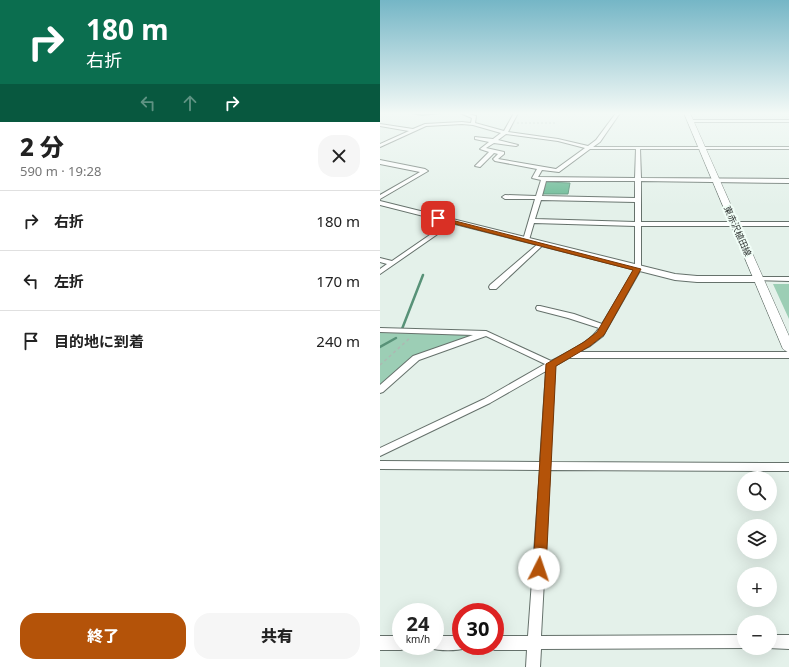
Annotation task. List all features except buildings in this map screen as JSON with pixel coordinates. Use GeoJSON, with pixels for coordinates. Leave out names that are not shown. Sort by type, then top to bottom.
{"type":"FeatureCollection","features":[{"type":"Feature","properties":{"kind":"main road","name":"東赤沢植田線"},"geometry":{"type":"LineString","coordinates":[[700,144],[789,349]]}},
{"type":"Feature","properties":{"kind":"street"},"geometry":{"type":"LineString","coordinates":[[489,144],[482,149],[502,153],[495,159],[497,160],[557,171],[594,144]]}},
{"type":"Feature","properties":{"kind":"street"},"geometry":{"type":"LineString","coordinates":[[511,144],[516,145]]}},
{"type":"Feature","properties":{"kind":"street"},"geometry":{"type":"LineString","coordinates":[[574,144],[589,148],[789,148]]}},
{"type":"Feature","properties":{"kind":"street"},"geometry":{"type":"LineString","coordinates":[[380,452],[487,401],[569,355],[600,334],[638,269],[638,224],[636,200],[638,148]]}},
{"type":"Feature","properties":{"kind":"street"},"geometry":{"type":"LineString","coordinates":[[478,166],[493,151]]}},
{"type":"Feature","properties":{"kind":"street"},"geometry":{"type":"LineString","coordinates":[[380,162],[425,172],[380,197]]}},
{"type":"Feature","properties":{"kind":"street"},"geometry":{"type":"LineString","coordinates":[[540,168],[535,178],[789,181]]}},
{"type":"Feature","properties":{"kind":"street"},"geometry":{"type":"LineString","coordinates":[[526,240],[544,179]]}},
{"type":"Feature","properties":{"kind":"street"},"geometry":{"type":"LineString","coordinates":[[505,197],[636,200]]}},
{"type":"Feature","properties":{"kind":"street"},"geometry":{"type":"LineString","coordinates":[[380,203],[638,269],[686,278],[789,279]]}},
{"type":"Feature","properties":{"kind":"street"},"geometry":{"type":"LineString","coordinates":[[532,221],[638,224],[789,224]]}},
{"type":"Feature","properties":{"kind":"street"},"geometry":{"type":"LineString","coordinates":[[380,272],[453,222]]}},
{"type":"Feature","properties":{"kind":"street"},"geometry":{"type":"LineString","coordinates":[[494,287],[541,244]]}},
{"type":"Feature","properties":{"kind":"street"},"geometry":{"type":"LineString","coordinates":[[380,260],[392,263]]}},
{"type":"Feature","properties":{"kind":"street"},"geometry":{"type":"LineString","coordinates":[[540,308],[604,327]]}},
{"type":"Feature","properties":{"kind":"street"},"geometry":{"type":"LineString","coordinates":[[380,330],[486,333],[551,364]]}},
{"type":"Feature","properties":{"kind":"street"},"geometry":{"type":"LineString","coordinates":[[380,390],[416,358],[486,333]]}},
{"type":"Feature","properties":{"kind":"street"},"geometry":{"type":"LineString","coordinates":[[569,355],[789,356]]}},
{"type":"Feature","properties":{"kind":"street"},"geometry":{"type":"LineString","coordinates":[[533,667],[551,364]]}},
{"type":"Feature","properties":{"kind":"street"},"geometry":{"type":"LineString","coordinates":[[380,465],[789,467]]}},
{"type":"Feature","properties":{"kind":"street"},"geometry":{"type":"LineString","coordinates":[[504,643],[737,642]]}},
{"type":"Feature","properties":{"kind":"street"},"geometry":{"type":"LineString","coordinates":[[777,642],[789,642]]}},
{"type":"Feature","properties":{"kind":"street"},"geometry":{"type":"LineString","coordinates":[[380,643],[392,643]]}},
{"type":"Feature","properties":{"kind":"path"},"geometry":{"type":"LineString","coordinates":[[380,365],[409,340],[411,337],[407,335]]}},
{"type":"Feature","properties":{"kind":"shaded area"},"geometry":{"type":"Polygon","coordinates":[[[546,182],[570,183],[568,194],[543,194],[546,182]]]}},
{"type":"Feature","properties":{"kind":"shaded area"},"geometry":{"type":"Polygon","coordinates":[[[773,284],[789,284],[789,319],[773,284]]]}},
{"type":"Feature","properties":{"kind":"shaded area"},"geometry":{"type":"Polygon","coordinates":[[[380,333],[479,334],[411,357],[380,386],[380,333]]]}},
{"type":"Feature","properties":{"kind":"waterway"},"geometry":{"type":"LineString","coordinates":[[402,329],[423,275]]}},
{"type":"Feature","properties":{"kind":"waterway"},"geometry":{"type":"LineString","coordinates":[[380,347],[396,338]]}},
{"type":"Feature","properties":{"kind":"route"},"geometry":{"type":"LineString","coordinates":[[438,218],[638,269],[600,334],[587,344],[551,364],[539,569]]}}]}
